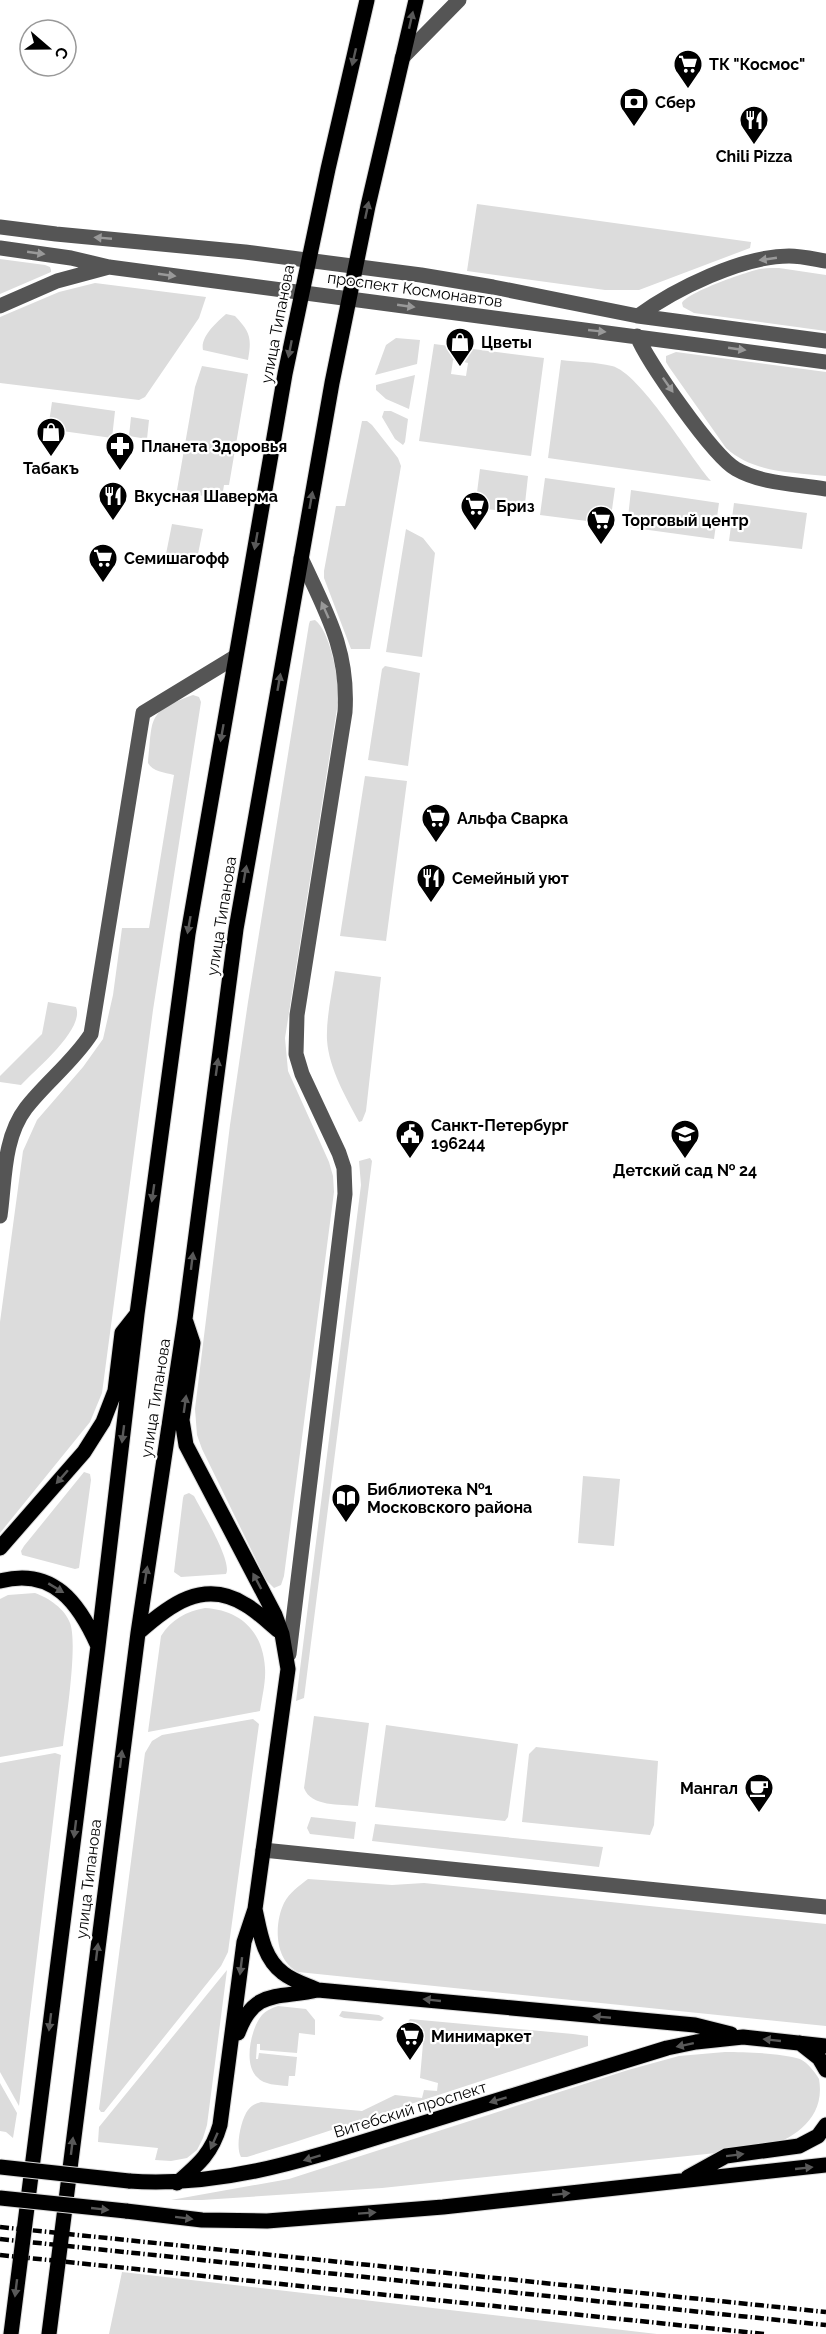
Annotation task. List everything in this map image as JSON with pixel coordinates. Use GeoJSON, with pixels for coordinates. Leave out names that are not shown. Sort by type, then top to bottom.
{"type":"FeatureCollection","features":[{"type":"Feature","properties":{"kind":"main road","name":"улица Типанова"},"geometry":{"type":"LineString","coordinates":[[11,2334],[98,1646],[137,1314],[188,934],[235,657],[302,291],[368,0]]}},
{"type":"Feature","properties":{"kind":"main road","name":"улица Типанова"},"geometry":{"type":"LineString","coordinates":[[49,2334],[138,1633],[185,1319],[236,929],[348,298],[416,0]]}},
{"type":"Feature","properties":{"kind":"main road"},"geometry":{"type":"LineString","coordinates":[[0,1548],[84,1452],[103,1422],[115,1391],[122,1333],[137,1314]]}},
{"type":"Feature","properties":{"kind":"main road"},"geometry":{"type":"LineString","coordinates":[[177,2183],[204,2158],[214,2144],[220,2125],[244,1942],[255,1909],[288,1669],[286,1635],[186,1445],[182,1420],[193,1343],[185,1319]]}},
{"type":"Feature","properties":{"kind":"main road"},"geometry":{"type":"LineString","coordinates":[[0,1581],[20,1577],[30,1578],[58,1589],[70,1598],[83,1614],[98,1646]]}},
{"type":"Feature","properties":{"kind":"main road"},"geometry":{"type":"LineString","coordinates":[[138,1633],[166,1609],[181,1600],[207,1594],[236,1599],[286,1635]]}},
{"type":"Feature","properties":{"kind":"main road"},"geometry":{"type":"LineString","coordinates":[[255,1909],[264,1947],[272,1963],[285,1975],[318,1990]]}},
{"type":"Feature","properties":{"kind":"main road"},"geometry":{"type":"LineString","coordinates":[[230,2056],[242,2023],[252,2006],[273,1996],[318,1990],[695,2025],[743,2037]]}},
{"type":"Feature","properties":{"kind":"main road","name":"Витебский проспект"},"geometry":{"type":"LineString","coordinates":[[0,2168],[129,2181],[177,2183],[231,2177],[293,2163],[667,2048],[743,2037],[826,2046]]}},
{"type":"Feature","properties":{"kind":"main road"},"geometry":{"type":"LineString","coordinates":[[800,2043],[819,2058],[826,2070]]}},
{"type":"Feature","properties":{"kind":"main road"},"geometry":{"type":"LineString","coordinates":[[683,2180],[726,2156],[799,2146],[818,2136],[826,2125]]}},
{"type":"Feature","properties":{"kind":"main road"},"geometry":{"type":"LineString","coordinates":[[0,2198],[202,2220],[267,2221],[443,2207],[826,2165]]}},
{"type":"Feature","properties":{"kind":"street"},"geometry":{"type":"LineString","coordinates":[[402,58],[459,0]]}},
{"type":"Feature","properties":{"kind":"street","name":"проспект Космонавтов"},"geometry":{"type":"LineString","coordinates":[[0,227],[186,246],[355,267],[494,287],[638,316],[826,341]]}},
{"type":"Feature","properties":{"kind":"street","name":"проспект Космонавтов"},"geometry":{"type":"LineString","coordinates":[[0,248],[72,258],[109,267],[826,362]]}},
{"type":"Feature","properties":{"kind":"street"},"geometry":{"type":"LineString","coordinates":[[638,316],[658,301],[674,293],[727,269],[763,258],[790,256],[826,261]]}},
{"type":"Feature","properties":{"kind":"street"},"geometry":{"type":"LineString","coordinates":[[0,306],[64,279],[109,267]]}},
{"type":"Feature","properties":{"kind":"street"},"geometry":{"type":"LineString","coordinates":[[638,336],[643,350],[693,422],[721,457],[734,468],[754,478],[826,489]]}},
{"type":"Feature","properties":{"kind":"street"},"geometry":{"type":"LineString","coordinates":[[286,1635],[345,1194],[344,1168],[302,1074],[296,1054],[295,1034],[345,712],[346,686],[344,664],[334,631],[301,558]]}},
{"type":"Feature","properties":{"kind":"street"},"geometry":{"type":"LineString","coordinates":[[0,1216],[9,1146],[20,1118],[33,1100],[91,1035],[143,713],[235,657]]}},
{"type":"Feature","properties":{"kind":"street"},"geometry":{"type":"LineString","coordinates":[[263,1850],[826,1907]]}},
{"type":"Feature","properties":{"kind":"shaded area"},"geometry":{"type":"Polygon","coordinates":[[[477,204],[751,242],[750,248],[639,290],[605,290],[467,271],[477,204]]]}},
{"type":"Feature","properties":{"kind":"shaded area"},"geometry":{"type":"Polygon","coordinates":[[[0,259],[45,265],[50,267],[51,272],[0,294],[0,259]]]}},
{"type":"Feature","properties":{"kind":"shaded area"},"geometry":{"type":"Polygon","coordinates":[[[779,268],[826,275],[826,331],[694,313],[683,307],[682,303],[686,299],[718,283],[760,269],[779,268]]]}},
{"type":"Feature","properties":{"kind":"shaded area"},"geometry":{"type":"Polygon","coordinates":[[[95,283],[206,297],[199,318],[145,397],[139,400],[0,383],[0,317],[59,292],[95,283]]]}},
{"type":"Feature","properties":{"kind":"shaded area"},"geometry":{"type":"Polygon","coordinates":[[[226,314],[235,316],[249,335],[248,360],[203,350],[207,335],[226,314]]]}},
{"type":"Feature","properties":{"kind":"shaded area"},"geometry":{"type":"Polygon","coordinates":[[[396,338],[420,340],[417,364],[375,375],[386,345],[396,338]]]}},
{"type":"Feature","properties":{"kind":"shaded area"},"geometry":{"type":"Polygon","coordinates":[[[434,344],[457,347],[457,361],[453,360],[451,374],[466,376],[468,363],[464,362],[466,348],[544,358],[531,456],[419,441],[434,344]]]}},
{"type":"Feature","properties":{"kind":"shaded area"},"geometry":{"type":"Polygon","coordinates":[[[676,352],[826,372],[826,476],[760,467],[726,448],[666,362],[666,356],[676,352]]]}},
{"type":"Feature","properties":{"kind":"shaded area"},"geometry":{"type":"Polygon","coordinates":[[[561,360],[612,366],[623,372],[650,399],[711,481],[548,458],[561,360]]]}},
{"type":"Feature","properties":{"kind":"shaded area"},"geometry":{"type":"Polygon","coordinates":[[[202,366],[248,374],[229,485],[224,485],[222,497],[225,501],[177,490],[195,387],[202,366]]]}},
{"type":"Feature","properties":{"kind":"shaded area"},"geometry":{"type":"Polygon","coordinates":[[[415,375],[409,409],[386,399],[376,390],[376,385],[415,375]]]}},
{"type":"Feature","properties":{"kind":"shaded area"},"geometry":{"type":"Polygon","coordinates":[[[52,402],[115,411],[112,438],[48,429],[52,402]]]}},
{"type":"Feature","properties":{"kind":"shaded area"},"geometry":{"type":"Polygon","coordinates":[[[384,411],[391,411],[408,419],[403,445],[395,439],[382,417],[384,411]]]}},
{"type":"Feature","properties":{"kind":"shaded area"},"geometry":{"type":"Polygon","coordinates":[[[131,417],[149,420],[147,439],[129,436],[131,417]]]}},
{"type":"Feature","properties":{"kind":"shaded area"},"geometry":{"type":"Polygon","coordinates":[[[362,421],[367,421],[372,425],[398,458],[401,466],[370,649],[351,649],[324,578],[324,571],[336,506],[345,506],[362,421]]]}},
{"type":"Feature","properties":{"kind":"shaded area"},"geometry":{"type":"Polygon","coordinates":[[[480,469],[528,476],[524,513],[475,508],[480,469]]]}},
{"type":"Feature","properties":{"kind":"shaded area"},"geometry":{"type":"Polygon","coordinates":[[[545,478],[615,488],[610,524],[540,515],[545,478]]]}},
{"type":"Feature","properties":{"kind":"shaded area"},"geometry":{"type":"Polygon","coordinates":[[[631,490],[719,503],[714,539],[627,527],[631,490]]]}},
{"type":"Feature","properties":{"kind":"shaded area"},"geometry":{"type":"Polygon","coordinates":[[[734,503],[807,513],[802,549],[729,541],[734,503]]]}},
{"type":"Feature","properties":{"kind":"shaded area"},"geometry":{"type":"Polygon","coordinates":[[[172,524],[203,529],[197,559],[166,554],[172,524]]]}},
{"type":"Feature","properties":{"kind":"shaded area"},"geometry":{"type":"Polygon","coordinates":[[[406,529],[423,538],[435,553],[422,657],[386,652],[406,529]]]}},
{"type":"Feature","properties":{"kind":"shaded area"},"geometry":{"type":"Polygon","coordinates":[[[315,620],[329,644],[339,696],[285,1038],[288,1071],[329,1162],[334,1192],[284,1576],[281,1585],[274,1588],[266,1580],[202,1449],[197,1435],[195,1409],[230,1125],[248,1002],[309,624],[310,621],[315,620]]]}},
{"type":"Feature","properties":{"kind":"shaded area"},"geometry":{"type":"Polygon","coordinates":[[[385,666],[420,673],[408,766],[368,760],[382,669],[385,666]]]}},
{"type":"Feature","properties":{"kind":"shaded area"},"geometry":{"type":"Polygon","coordinates":[[[193,695],[199,697],[201,702],[153,1010],[102,1393],[90,1422],[0,1533],[0,1322],[23,1151],[37,1120],[83,1067],[103,1039],[113,995],[122,928],[149,928],[174,775],[156,770],[148,763],[152,726],[159,712],[193,695]]]}},
{"type":"Feature","properties":{"kind":"shaded area"},"geometry":{"type":"Polygon","coordinates":[[[365,776],[407,781],[386,941],[340,936],[365,776]]]}},
{"type":"Feature","properties":{"kind":"shaded area"},"geometry":{"type":"Polygon","coordinates":[[[335,971],[381,977],[366,1111],[362,1121],[359,1122],[339,1082],[328,1051],[327,1023],[335,971]]]}},
{"type":"Feature","properties":{"kind":"shaded area"},"geometry":{"type":"Polygon","coordinates":[[[48,1002],[76,1007],[77,1016],[67,1037],[21,1085],[0,1082],[0,1076],[42,1034],[48,1002]]]}},
{"type":"Feature","properties":{"kind":"shaded area"},"geometry":{"type":"Polygon","coordinates":[[[370,1158],[372,1161],[304,1698],[296,1701],[361,1185],[359,1161],[370,1158]]]}},
{"type":"Feature","properties":{"kind":"shaded area"},"geometry":{"type":"Polygon","coordinates":[[[84,1472],[90,1474],[91,1480],[79,1568],[75,1569],[22,1555],[21,1551],[24,1546],[84,1472]]]}},
{"type":"Feature","properties":{"kind":"shaded area"},"geometry":{"type":"Polygon","coordinates":[[[583,1476],[620,1479],[614,1546],[578,1543],[583,1476]]]}},
{"type":"Feature","properties":{"kind":"shaded area"},"geometry":{"type":"Polygon","coordinates":[[[189,1493],[194,1496],[221,1548],[227,1568],[226,1574],[181,1577],[174,1572],[183,1498],[189,1493]]]}},
{"type":"Feature","properties":{"kind":"shaded area"},"geometry":{"type":"Polygon","coordinates":[[[35,1593],[51,1601],[60,1609],[68,1618],[72,1633],[71,1683],[63,1746],[0,1757],[0,1599],[8,1595],[35,1593]]]}},
{"type":"Feature","properties":{"kind":"shaded area"},"geometry":{"type":"Polygon","coordinates":[[[205,1608],[229,1613],[239,1618],[255,1634],[260,1644],[265,1668],[260,1711],[148,1732],[161,1636],[169,1625],[180,1617],[205,1608]]]}},
{"type":"Feature","properties":{"kind":"shaded area"},"geometry":{"type":"Polygon","coordinates":[[[314,1716],[369,1723],[358,1806],[319,1802],[313,1799],[304,1788],[314,1716]]]}},
{"type":"Feature","properties":{"kind":"shaded area"},"geometry":{"type":"Polygon","coordinates":[[[253,1719],[259,1724],[228,1952],[221,1966],[104,2112],[101,2112],[99,2109],[145,1753],[152,1741],[162,1735],[253,1719]]]}},
{"type":"Feature","properties":{"kind":"shaded area"},"geometry":{"type":"Polygon","coordinates":[[[386,1725],[518,1744],[508,1817],[505,1821],[375,1807],[386,1725]]]}},
{"type":"Feature","properties":{"kind":"shaded area"},"geometry":{"type":"Polygon","coordinates":[[[536,1747],[658,1761],[654,1825],[650,1835],[522,1822],[529,1754],[536,1747]]]}},
{"type":"Feature","properties":{"kind":"shaded area"},"geometry":{"type":"Polygon","coordinates":[[[55,1753],[61,1755],[19,2106],[0,2072],[0,1763],[55,1753]]]}},
{"type":"Feature","properties":{"kind":"shaded area"},"geometry":{"type":"Polygon","coordinates":[[[311,1817],[356,1822],[354,1839],[310,1834],[307,1828],[311,1817]]]}},
{"type":"Feature","properties":{"kind":"shaded area"},"geometry":{"type":"Polygon","coordinates":[[[375,1824],[603,1847],[599,1867],[372,1841],[375,1824]]]}},
{"type":"Feature","properties":{"kind":"shaded area"},"geometry":{"type":"Polygon","coordinates":[[[308,1879],[392,1885],[424,1883],[826,1924],[826,2026],[298,1972],[284,1959],[280,1950],[279,1921],[286,1899],[308,1879]]]}},
{"type":"Feature","properties":{"kind":"shaded area"},"geometry":{"type":"Polygon","coordinates":[[[227,1970],[207,2125],[197,2150],[187,2158],[171,2161],[155,2160],[158,2148],[98,2142],[99,2127],[227,1970]]]}},
{"type":"Feature","properties":{"kind":"shaded area"},"geometry":{"type":"Polygon","coordinates":[[[278,2006],[306,2009],[315,2020],[315,2035],[299,2033],[297,2053],[260,2050],[260,2044],[257,2044],[256,2059],[259,2053],[297,2057],[295,2076],[289,2076],[288,2086],[263,2082],[257,2077],[250,2064],[250,2046],[258,2021],[266,2012],[278,2006]]]}},
{"type":"Feature","properties":{"kind":"shaded area"},"geometry":{"type":"Polygon","coordinates":[[[342,2011],[379,2015],[384,2018],[381,2021],[344,2018],[339,2016],[342,2011]]]}},
{"type":"Feature","properties":{"kind":"shaded area"},"geometry":{"type":"Polygon","coordinates":[[[410,2019],[588,2036],[588,2046],[292,2143],[241,2157],[239,2140],[245,2114],[249,2108],[261,2102],[362,2111],[395,2095],[422,2098],[424,2090],[437,2091],[438,2083],[420,2078],[424,2032],[402,2029],[410,2019]]]}},
{"type":"Feature","properties":{"kind":"shaded area"},"geometry":{"type":"Polygon","coordinates":[[[725,2052],[784,2055],[800,2059],[808,2065],[819,2079],[820,2093],[812,2116],[805,2125],[786,2139],[764,2148],[382,2188],[171,2200],[289,2179],[628,2070],[679,2056],[725,2052]]]}},
{"type":"Feature","properties":{"kind":"shaded area"},"geometry":{"type":"Polygon","coordinates":[[[0,2083],[17,2113],[13,2138],[6,2132],[0,2131],[0,2083]]]}},
{"type":"Feature","properties":{"kind":"shaded area"},"geometry":{"type":"Polygon","coordinates":[[[122,2272],[657,2334],[109,2334],[122,2272]]]}},
{"type":"Feature","properties":{"kind":"railway"},"geometry":{"type":"LineString","coordinates":[[0,2227],[826,2312]]}},
{"type":"Feature","properties":{"kind":"railway"},"geometry":{"type":"LineString","coordinates":[[0,2239],[826,2325]]}},
{"type":"Feature","properties":{"kind":"railway"},"geometry":{"type":"LineString","coordinates":[[0,2255],[765,2334]]}},
{"type":"Feature","properties":{"kind":"place","name":"ТК \"Космос\""},"geometry":{"type":"Point","coordinates":[688,90]}},
{"type":"Feature","properties":{"kind":"place","name":"Сбер"},"geometry":{"type":"Point","coordinates":[634,128]}},
{"type":"Feature","properties":{"kind":"place","name":"Chili Pizza"},"geometry":{"type":"Point","coordinates":[754,146]}},
{"type":"Feature","properties":{"kind":"place","name":"Цветы"},"geometry":{"type":"Point","coordinates":[460,368]}},
{"type":"Feature","properties":{"kind":"place","name":"Табакъ"},"geometry":{"type":"Point","coordinates":[51,458]}},
{"type":"Feature","properties":{"kind":"place","name":"Планета Здоровья"},"geometry":{"type":"Point","coordinates":[120,472]}},
{"type":"Feature","properties":{"kind":"place","name":"Вкусная Шаверма"},"geometry":{"type":"Point","coordinates":[113,522]}},
{"type":"Feature","properties":{"kind":"place","name":"Бриз"},"geometry":{"type":"Point","coordinates":[475,532]}},
{"type":"Feature","properties":{"kind":"place","name":"Торговый центр"},"geometry":{"type":"Point","coordinates":[601,546]}},
{"type":"Feature","properties":{"kind":"place","name":"Семишагофф"},"geometry":{"type":"Point","coordinates":[103,584]}},
{"type":"Feature","properties":{"kind":"place","name":"Альфа Сварка"},"geometry":{"type":"Point","coordinates":[436,844]}},
{"type":"Feature","properties":{"kind":"place","name":"Семейный уют"},"geometry":{"type":"Point","coordinates":[431,904]}},
{"type":"Feature","properties":{"kind":"place","name":"Санкт-Петербург 196244"},"geometry":{"type":"Point","coordinates":[410,1160]}},
{"type":"Feature","properties":{"kind":"place","name":"Детский сад № 24"},"geometry":{"type":"Point","coordinates":[685,1160]}},
{"type":"Feature","properties":{"kind":"place","name":"Библиотека №1 Московского района"},"geometry":{"type":"Point","coordinates":[346,1524]}},
{"type":"Feature","properties":{"kind":"place","name":"Мангал"},"geometry":{"type":"Point","coordinates":[759,1814]}},
{"type":"Feature","properties":{"kind":"place","name":"Минимаркет"},"geometry":{"type":"Point","coordinates":[410,2062]}}]}
